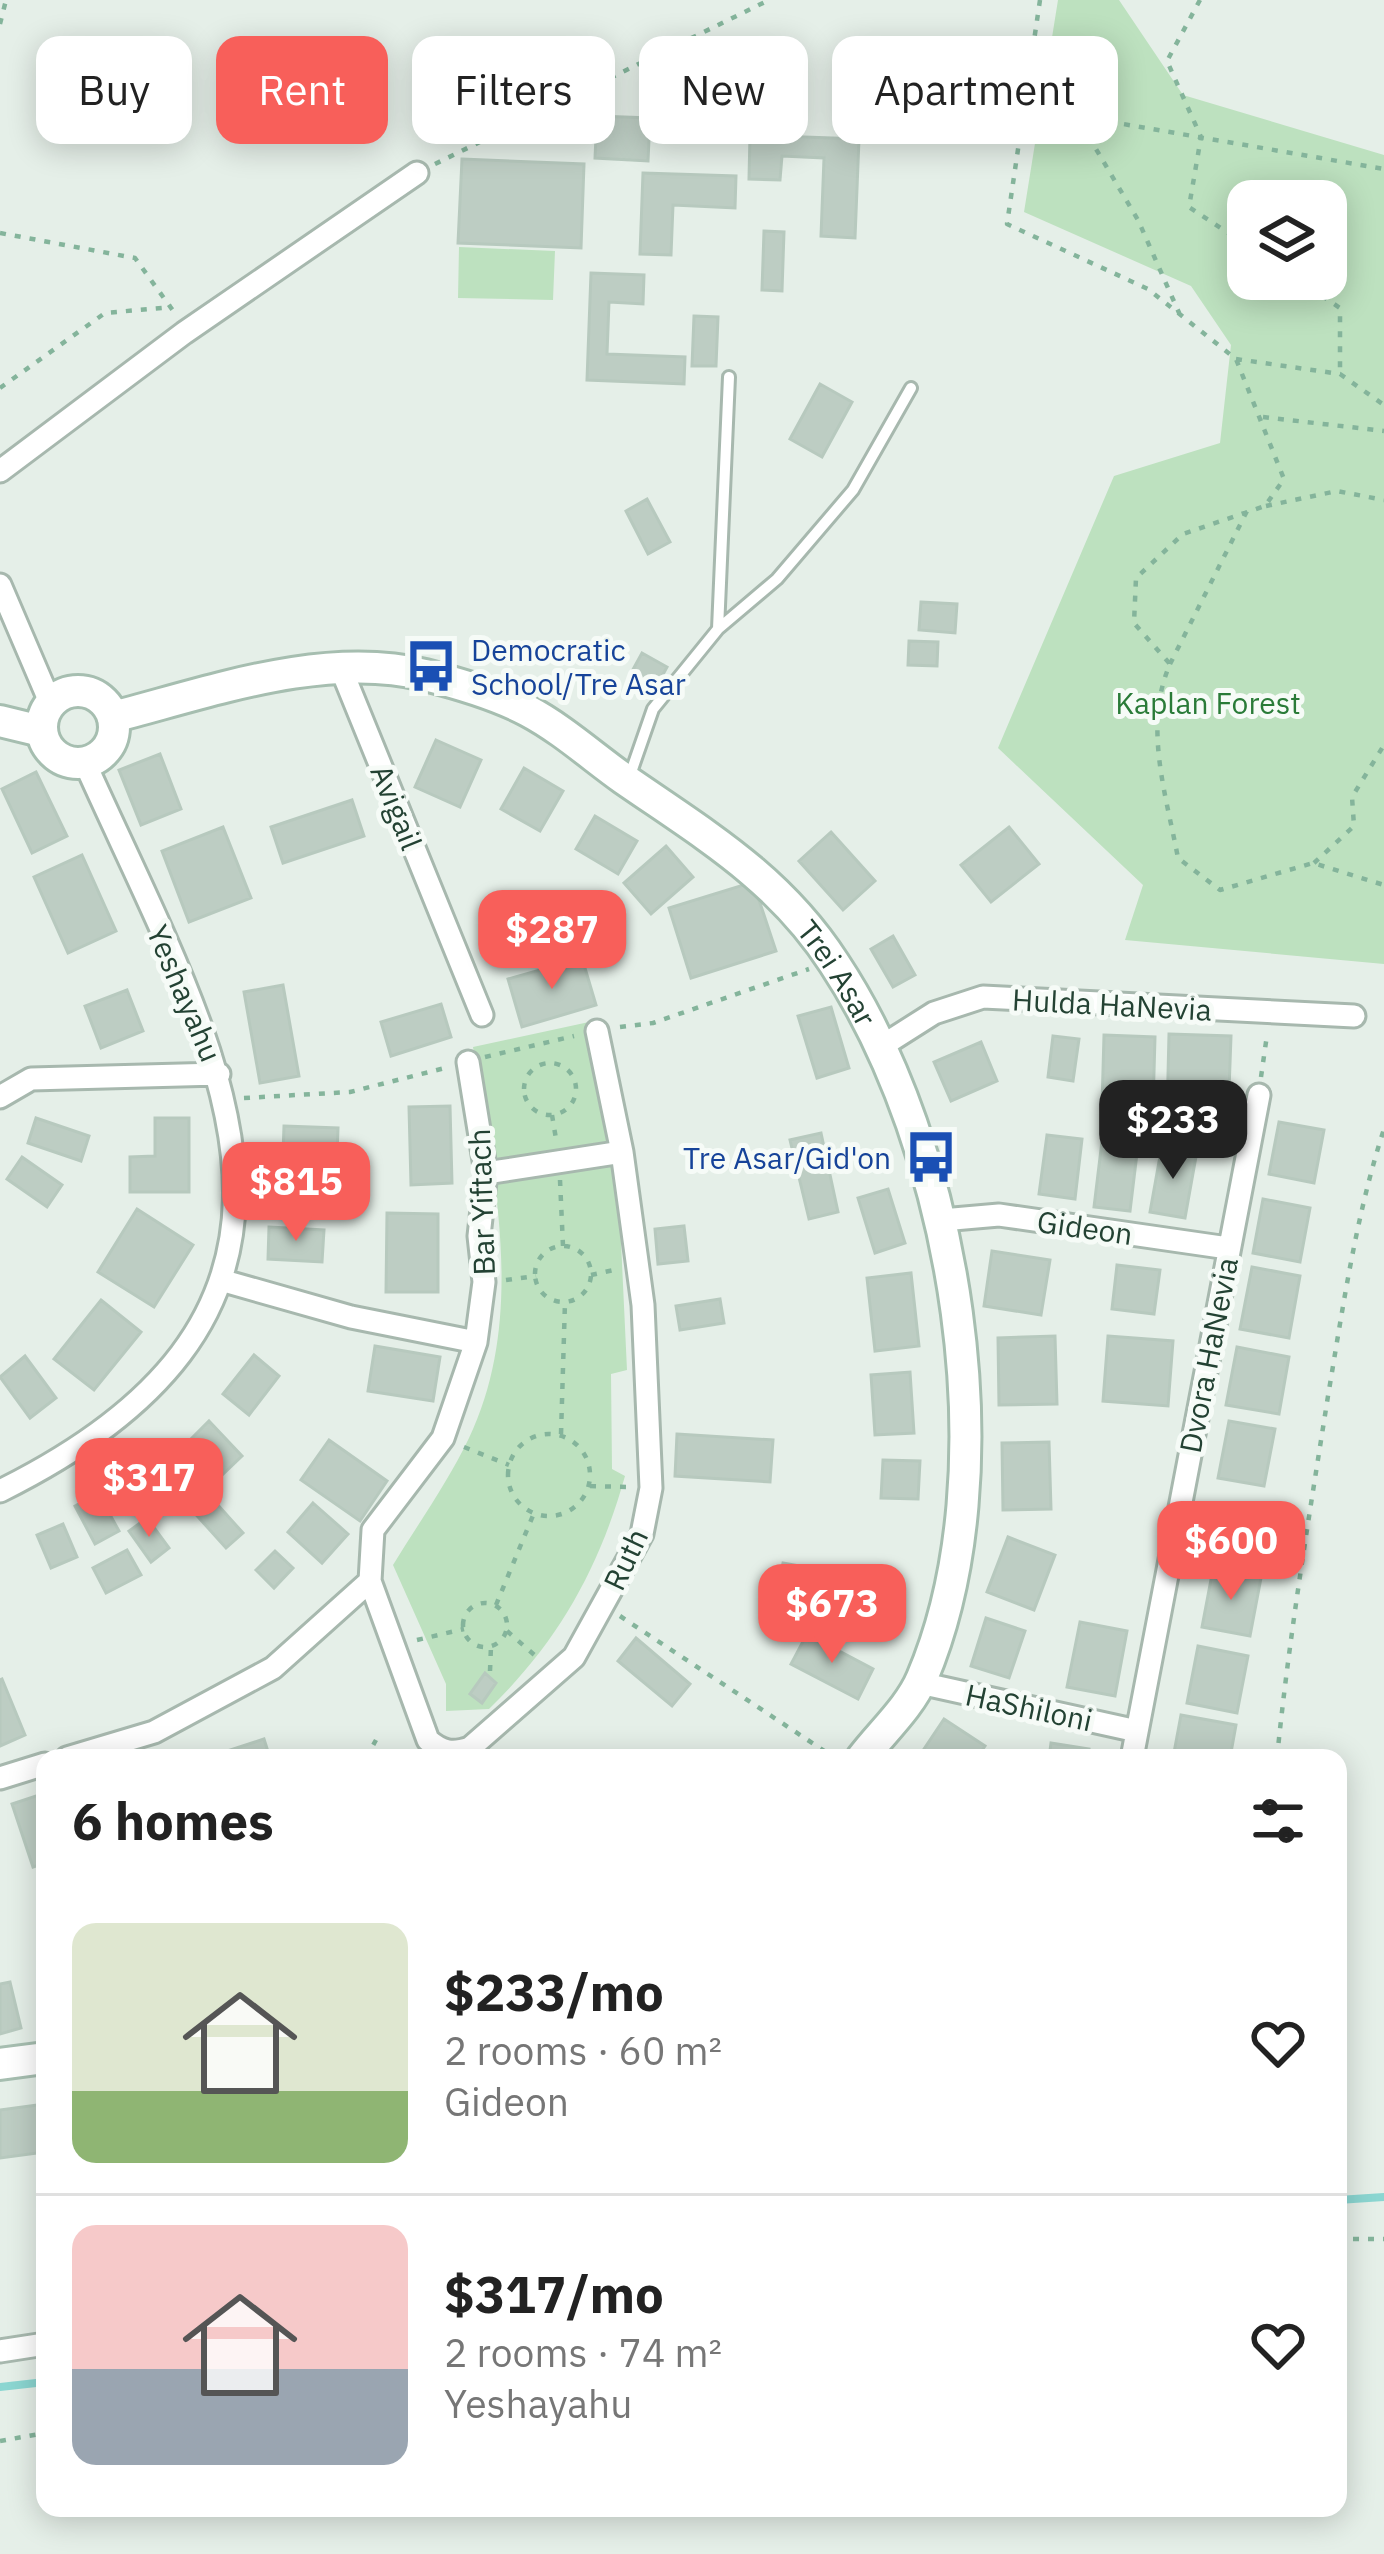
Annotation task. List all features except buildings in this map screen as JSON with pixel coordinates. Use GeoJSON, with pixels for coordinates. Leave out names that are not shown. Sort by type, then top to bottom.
{"type":"FeatureCollection","features":[{"type":"Feature","properties":{"kind":"street"},"geometry":{"type":"LineString","coordinates":[[0,471],[184,333],[417,173]]}},
{"type":"Feature","properties":{"kind":"street"},"geometry":{"type":"LineString","coordinates":[[0,585],[45,717],[52,754],[85,763],[106,750],[113,717],[107,705],[87,691],[62,694],[45,717],[0,721]]}},
{"type":"Feature","properties":{"kind":"street","name":"Trei Asar"},"geometry":{"type":"LineString","coordinates":[[113,717],[340,666],[423,674],[527,710],[751,865],[833,960],[882,1046],[919,1134],[942,1220],[962,1374],[963,1515],[947,1607],[920,1683],[869,1749]]}},
{"type":"Feature","properties":{"kind":"street","name":"Avigail"},"geometry":{"type":"LineString","coordinates":[[340,666],[482,1015]]}},
{"type":"Feature","properties":{"kind":"street","name":"Yeshayahu"},"geometry":{"type":"LineString","coordinates":[[0,1491],[88,1442],[139,1399],[187,1344],[224,1281],[234,1188],[226,1099],[201,1016],[85,763]]}},
{"type":"Feature","properties":{"kind":"street","name":"Hulda HaNevia"},"geometry":{"type":"LineString","coordinates":[[882,1046],[934,1013],[983,998],[1354,1016]]}},
{"type":"Feature","properties":{"kind":"street","name":"Ruth"},"geometry":{"type":"LineString","coordinates":[[467,1749],[574,1657],[642,1534],[651,1488],[643,1305],[622,1152],[597,1030]]}},
{"type":"Feature","properties":{"kind":"street","name":"Bar Yiftach"},"geometry":{"type":"LineString","coordinates":[[370,1581],[373,1530],[443,1438],[476,1342],[484,1282],[479,1236],[486,1173],[468,1062]]}},
{"type":"Feature","properties":{"kind":"street"},"geometry":{"type":"LineString","coordinates":[[0,1097],[31,1078],[219,1074]]}},
{"type":"Feature","properties":{"kind":"street","name":"Dvora HaNevia"},"geometry":{"type":"LineString","coordinates":[[1134,1749],[1259,1095]]}},
{"type":"Feature","properties":{"kind":"street"},"geometry":{"type":"LineString","coordinates":[[486,1173],[622,1152]]}},
{"type":"Feature","properties":{"kind":"street","name":"Gideon"},"geometry":{"type":"LineString","coordinates":[[942,1220],[999,1215],[1228,1248]]}},
{"type":"Feature","properties":{"kind":"street"},"geometry":{"type":"LineString","coordinates":[[224,1281],[351,1317],[476,1342]]}},
{"type":"Feature","properties":{"kind":"street"},"geometry":{"type":"LineString","coordinates":[[97,1749],[154,1732],[273,1668],[370,1581]]}},
{"type":"Feature","properties":{"kind":"street","name":"Ruth"},"geometry":{"type":"LineString","coordinates":[[370,1581],[428,1740],[447,1749]]}},
{"type":"Feature","properties":{"kind":"street","name":"HaShiloni"},"geometry":{"type":"LineString","coordinates":[[920,1683],[1137,1731]]}},
{"type":"Feature","properties":{"kind":"street"},"geometry":{"type":"LineString","coordinates":[[0,1778],[36,1767]]}},
{"type":"Feature","properties":{"kind":"street"},"geometry":{"type":"LineString","coordinates":[[0,2064],[36,2059]]}},
{"type":"Feature","properties":{"kind":"street"},"geometry":{"type":"LineString","coordinates":[[0,2351],[36,2345]]}},
{"type":"Feature","properties":{"kind":"lane"},"geometry":{"type":"LineString","coordinates":[[718,629],[729,377]]}},
{"type":"Feature","properties":{"kind":"lane"},"geometry":{"type":"LineString","coordinates":[[627,781],[652,709],[718,629],[776,579],[853,490],[911,388]]}},
{"type":"Feature","properties":{"kind":"path"},"geometry":{"type":"LineString","coordinates":[[0,24],[6,0]]}},
{"type":"Feature","properties":{"kind":"path"},"geometry":{"type":"LineString","coordinates":[[417,173],[770,0]]}},
{"type":"Feature","properties":{"kind":"path"},"geometry":{"type":"LineString","coordinates":[[1034,36],[1040,0]]}},
{"type":"Feature","properties":{"kind":"path"},"geometry":{"type":"LineString","coordinates":[[1200,0],[1167,61],[1201,137],[1189,207],[1227,232]]}},
{"type":"Feature","properties":{"kind":"path"},"geometry":{"type":"LineString","coordinates":[[1118,123],[1384,169]]}},
{"type":"Feature","properties":{"kind":"path"},"geometry":{"type":"LineString","coordinates":[[1018,144],[1007,224],[1148,289],[1236,359],[1284,478],[1265,506]]}},
{"type":"Feature","properties":{"kind":"path"},"geometry":{"type":"LineString","coordinates":[[1097,144],[1138,220],[1181,317]]}},
{"type":"Feature","properties":{"kind":"path"},"geometry":{"type":"LineString","coordinates":[[0,233],[134,258],[172,308],[184,333]]}},
{"type":"Feature","properties":{"kind":"path"},"geometry":{"type":"LineString","coordinates":[[1328,300],[1340,308],[1340,374]]}},
{"type":"Feature","properties":{"kind":"path"},"geometry":{"type":"LineString","coordinates":[[0,388],[105,313],[172,308]]}},
{"type":"Feature","properties":{"kind":"path"},"geometry":{"type":"LineString","coordinates":[[1236,359],[1340,374],[1384,406]]}},
{"type":"Feature","properties":{"kind":"path"},"geometry":{"type":"LineString","coordinates":[[1263,417],[1384,431]]}},
{"type":"Feature","properties":{"kind":"path"},"geometry":{"type":"LineString","coordinates":[[1170,664],[1134,623],[1136,578],[1184,534],[1248,509],[1337,491],[1384,500]]}},
{"type":"Feature","properties":{"kind":"path"},"geometry":{"type":"LineString","coordinates":[[1248,509],[1159,691],[1157,744],[1178,858],[1220,890],[1313,863],[1354,826],[1352,797],[1384,745]]}},
{"type":"Feature","properties":{"kind":"path"},"geometry":{"type":"LineString","coordinates":[[1313,863],[1384,885]]}},
{"type":"Feature","properties":{"kind":"path"},"geometry":{"type":"LineString","coordinates":[[226,1099],[350,1092],[597,1030],[653,1023],[833,960]]}},
{"type":"Feature","properties":{"kind":"path"},"geometry":{"type":"LineString","coordinates":[[1259,1095],[1270,1011]]}},
{"type":"Feature","properties":{"kind":"path"},"geometry":{"type":"LineString","coordinates":[[541,1044],[544,1064]]}},
{"type":"Feature","properties":{"kind":"path"},"geometry":{"type":"LineString","coordinates":[[544,1064],[563,1066],[574,1079],[571,1105],[556,1115],[538,1113],[523,1093],[526,1076],[544,1064]]}},
{"type":"Feature","properties":{"kind":"path"},"geometry":{"type":"LineString","coordinates":[[1278,1749],[1290,1626],[1339,1333],[1370,1171],[1384,1129]]}},
{"type":"Feature","properties":{"kind":"path"},"geometry":{"type":"LineString","coordinates":[[560,1161],[562,1246]]}},
{"type":"Feature","properties":{"kind":"path"},"geometry":{"type":"LineString","coordinates":[[562,1246],[584,1255],[591,1271],[581,1295],[565,1302],[547,1297],[536,1276],[542,1255],[562,1246]]}},
{"type":"Feature","properties":{"kind":"path"},"geometry":{"type":"LineString","coordinates":[[484,1282],[536,1276]]}},
{"type":"Feature","properties":{"kind":"path"},"geometry":{"type":"LineString","coordinates":[[561,1436],[565,1302]]}},
{"type":"Feature","properties":{"kind":"path"},"geometry":{"type":"LineString","coordinates":[[548,1434],[561,1436],[582,1451],[588,1486],[569,1511],[534,1514],[511,1492],[508,1465],[523,1443],[548,1434]]}},
{"type":"Feature","properties":{"kind":"path"},"geometry":{"type":"LineString","coordinates":[[443,1438],[508,1465]]}},
{"type":"Feature","properties":{"kind":"path"},"geometry":{"type":"LineString","coordinates":[[588,1486],[651,1488]]}},
{"type":"Feature","properties":{"kind":"path"},"geometry":{"type":"LineString","coordinates":[[496,1605],[534,1514]]}},
{"type":"Feature","properties":{"kind":"path"},"geometry":{"type":"LineString","coordinates":[[464,1629],[474,1606],[496,1605]]}},
{"type":"Feature","properties":{"kind":"path"},"geometry":{"type":"LineString","coordinates":[[496,1605],[506,1616],[507,1631],[555,1674]]}},
{"type":"Feature","properties":{"kind":"path"},"geometry":{"type":"LineString","coordinates":[[603,1605],[821,1749]]}},
{"type":"Feature","properties":{"kind":"path"},"geometry":{"type":"LineString","coordinates":[[392,1646],[464,1629]]}},
{"type":"Feature","properties":{"kind":"path"},"geometry":{"type":"LineString","coordinates":[[464,1629],[476,1645],[490,1646],[507,1631]]}},
{"type":"Feature","properties":{"kind":"path"},"geometry":{"type":"LineString","coordinates":[[490,1646],[490,1671]]}},
{"type":"Feature","properties":{"kind":"path"},"geometry":{"type":"LineString","coordinates":[[372,1749],[376,1740]]}},
{"type":"Feature","properties":{"kind":"path"},"geometry":{"type":"LineString","coordinates":[[1347,2240],[1384,2240]]}},
{"type":"Feature","properties":{"kind":"path"},"geometry":{"type":"LineString","coordinates":[[0,2441],[36,2435]]}},
{"type":"Feature","properties":{"kind":"green space","name":"Kaplan Forest"},"geometry":{"type":"Polygon","coordinates":[[[1058,0],[1119,0],[1183,95],[1384,155],[1384,964],[1125,940],[1143,885],[998,748],[1114,476],[1220,443],[1231,345],[1191,286],[1024,212],[1035,144],[1118,144],[1118,36],[1052,36],[1058,0]]]}},
{"type":"Feature","properties":{"kind":"green space"},"geometry":{"type":"Polygon","coordinates":[[[459,247],[555,251],[553,300],[458,298],[459,247]]]}},
{"type":"Feature","properties":{"kind":"green space"},"geometry":{"type":"Polygon","coordinates":[[[589,1022],[619,1199],[627,1370],[611,1374],[612,1469],[625,1476],[589,1573],[536,1657],[489,1709],[446,1711],[446,1684],[393,1565],[469,1438],[487,1391],[497,1343],[501,1245],[473,1047],[589,1022]]]}},
{"type":"Feature","properties":{"kind":"waterway"},"geometry":{"type":"LineString","coordinates":[[1347,2199],[1384,2197]]}},
{"type":"Feature","properties":{"kind":"waterway"},"geometry":{"type":"LineString","coordinates":[[0,2387],[36,2383]]}},
{"type":"Feature","properties":{"kind":"place","name":"Democratic School/Tre Asar"},"geometry":{"type":"Point","coordinates":[431,666]}},
{"type":"Feature","properties":{"kind":"place","name":"Tre Asar/Gid'on"},"geometry":{"type":"Point","coordinates":[931,1157]}}]}
